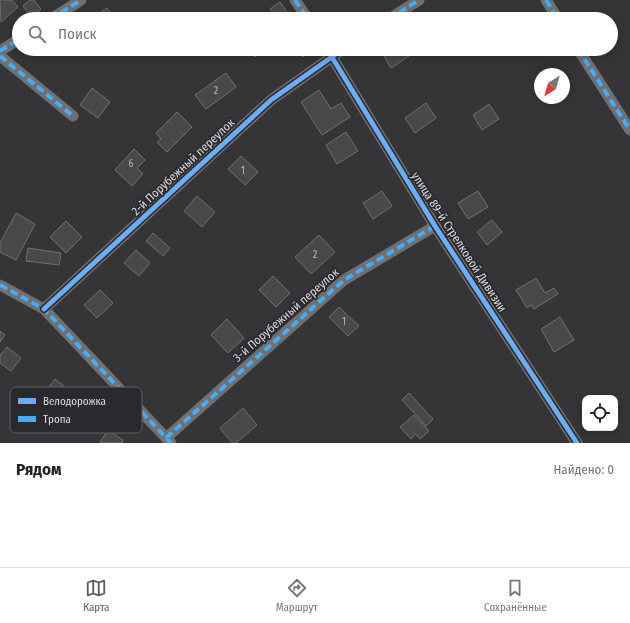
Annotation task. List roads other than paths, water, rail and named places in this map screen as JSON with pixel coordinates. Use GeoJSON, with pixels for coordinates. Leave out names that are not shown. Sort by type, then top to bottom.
{"type":"FeatureCollection","features":[{"type":"Feature","properties":{"kind":"street"},"geometry":{"type":"LineString","coordinates":[[62,12],[81,0]]}},
{"type":"Feature","properties":{"kind":"street"},"geometry":{"type":"LineString","coordinates":[[295,0],[303,12]]}},
{"type":"Feature","properties":{"kind":"street"},"geometry":{"type":"LineString","coordinates":[[400,12],[419,0]]}},
{"type":"Feature","properties":{"kind":"street"},"geometry":{"type":"LineString","coordinates":[[546,0],[554,12]]}},
{"type":"Feature","properties":{"kind":"street"},"geometry":{"type":"LineString","coordinates":[[0,51],[12,43]]}},
{"type":"Feature","properties":{"kind":"street"},"geometry":{"type":"LineString","coordinates":[[0,56],[73,116]]}},
{"type":"Feature","properties":{"kind":"street","name":"2-й Порубежный переулок"},"geometry":{"type":"LineString","coordinates":[[44,309],[271,100],[326,56]]}},
{"type":"Feature","properties":{"kind":"street","name":"улица 89-й Стрелковой Дивизии"},"geometry":{"type":"LineString","coordinates":[[332,56],[435,226],[577,443]]}},
{"type":"Feature","properties":{"kind":"street"},"geometry":{"type":"LineString","coordinates":[[582,56],[630,130]]}},
{"type":"Feature","properties":{"kind":"street","name":"3-й Порубежный переулок"},"geometry":{"type":"LineString","coordinates":[[169,440],[344,280],[435,226]]}},
{"type":"Feature","properties":{"kind":"street"},"geometry":{"type":"LineString","coordinates":[[0,285],[44,309],[118,387]]}},
{"type":"Feature","properties":{"kind":"street"},"geometry":{"type":"LineString","coordinates":[[142,412],[169,440]]}}]}
